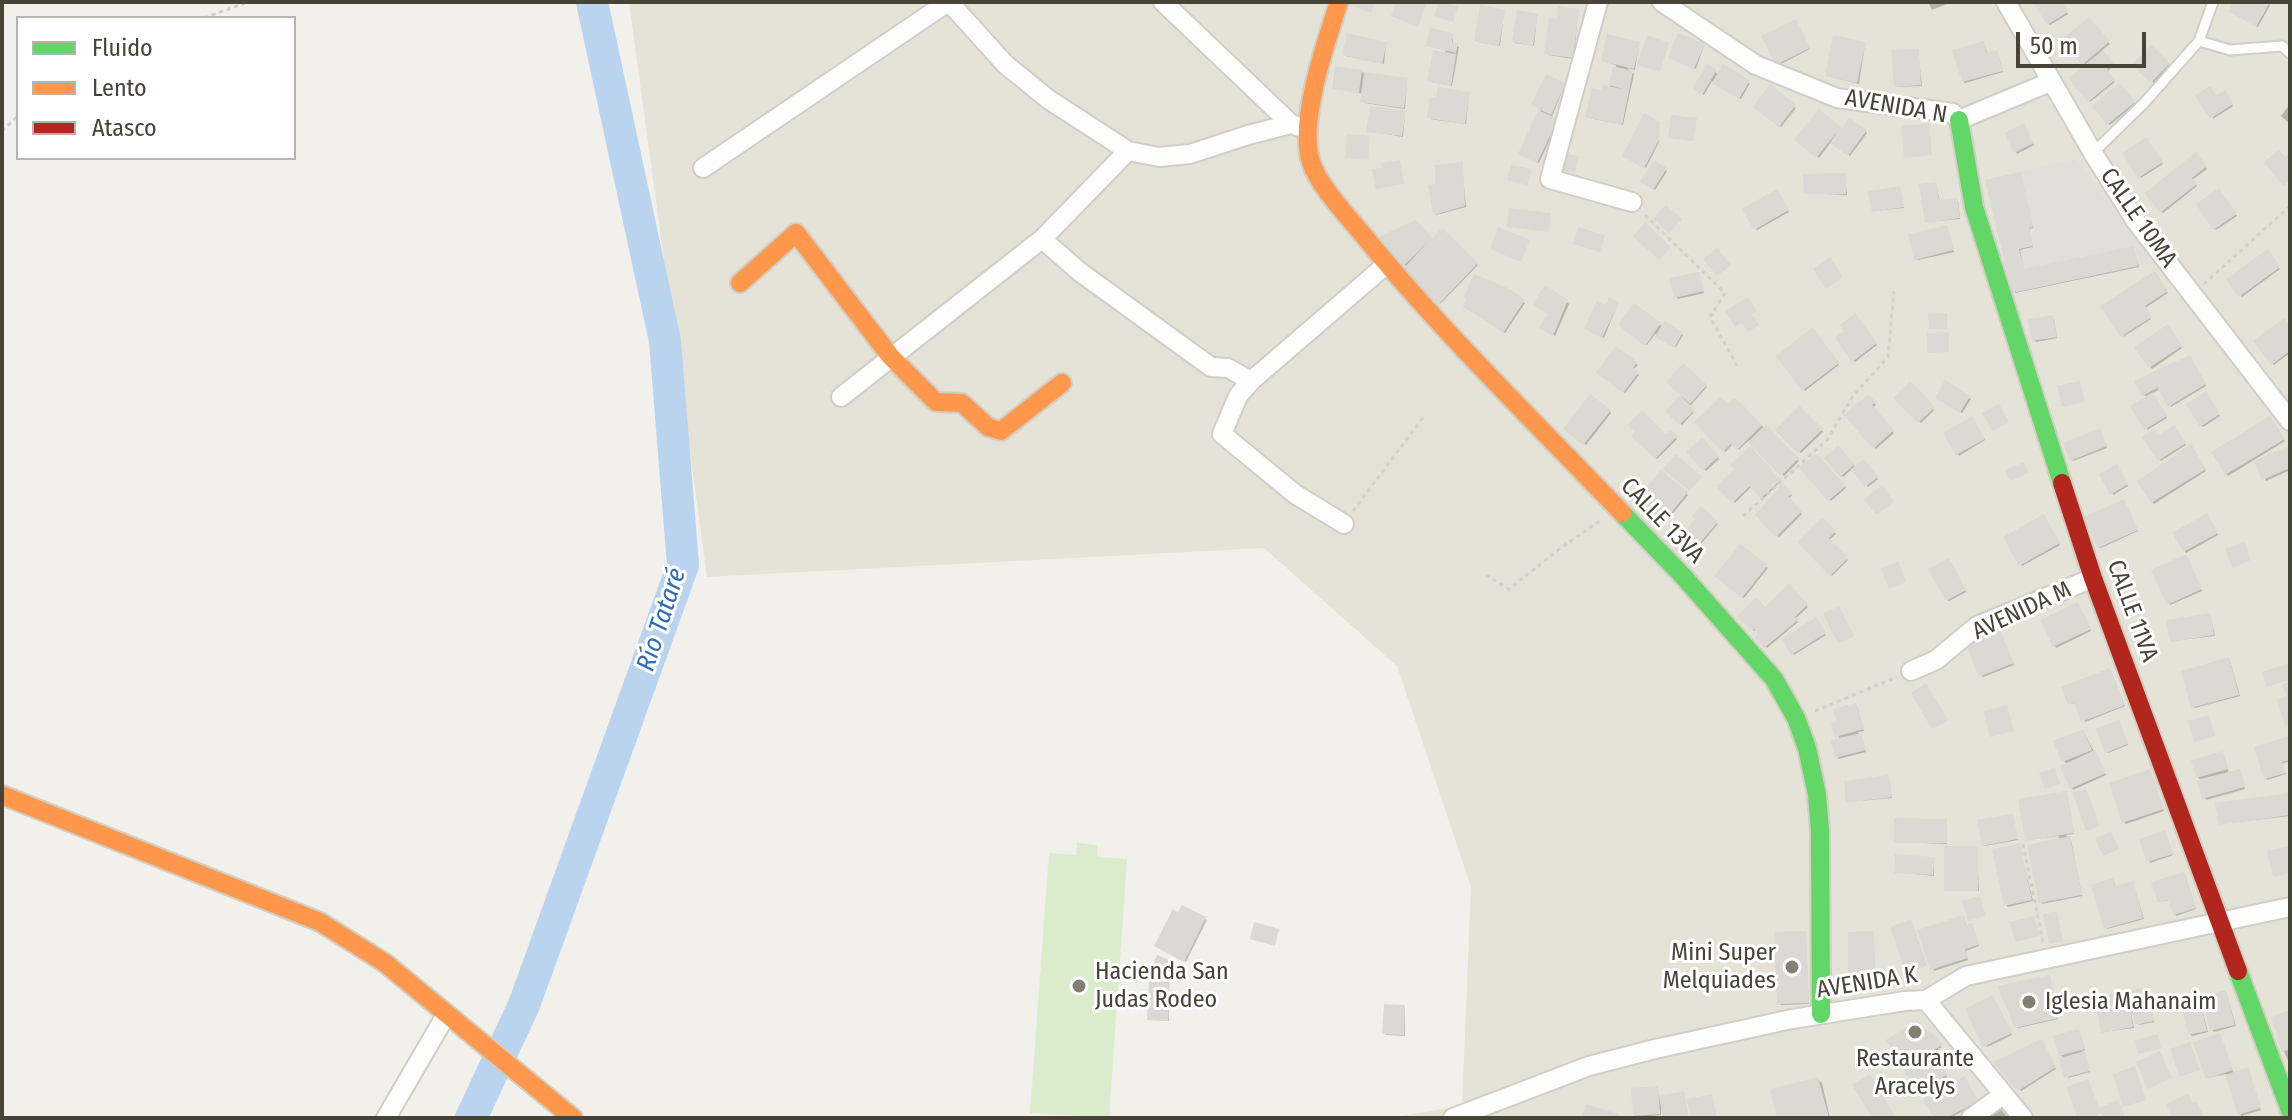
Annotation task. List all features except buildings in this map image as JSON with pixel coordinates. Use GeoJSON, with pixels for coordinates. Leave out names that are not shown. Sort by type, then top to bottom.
{"type":"FeatureCollection","features":[{"type":"Feature","properties":{"kind":"street"},"geometry":{"type":"LineString","coordinates":[[703,168],[949,2],[1005,64],[1048,99],[1128,151],[1159,157],[1190,154],[1248,135],[1300,127]]}},
{"type":"Feature","properties":{"kind":"street"},"geometry":{"type":"LineString","coordinates":[[1163,2],[1300,127]]}},
{"type":"Feature","properties":{"kind":"street","name":"CALLE 13VA"},"geometry":{"type":"LineString","coordinates":[[1339,2],[1300,127],[1311,163],[1332,197],[1387,264],[1483,369],[1682,575],[1774,679],[1796,718],[1807,748],[1818,807],[1821,1014]]}},
{"type":"Feature","properties":{"kind":"street"},"geometry":{"type":"LineString","coordinates":[[1598,2],[1550,179],[1632,202]]}},
{"type":"Feature","properties":{"kind":"street","name":"AVENIDA N"},"geometry":{"type":"LineString","coordinates":[[1662,2],[1756,65],[1837,98],[1953,113],[1959,120],[2050,82]]}},
{"type":"Feature","properties":{"kind":"street","name":"CALLE 10MA"},"geometry":{"type":"LineString","coordinates":[[2006,2],[2050,82],[2135,220],[2290,421]]}},
{"type":"Feature","properties":{"kind":"street","name":"CALLE 11VA"},"geometry":{"type":"LineString","coordinates":[[1959,120],[1974,207],[2093,578],[2290,1110]]}},
{"type":"Feature","properties":{"kind":"street"},"geometry":{"type":"LineString","coordinates":[[841,397],[1042,239],[1128,151]]}},
{"type":"Feature","properties":{"kind":"street"},"geometry":{"type":"LineString","coordinates":[[740,283],[796,233],[891,357],[936,402],[962,403],[988,427],[1001,431],[1062,383]]}},
{"type":"Feature","properties":{"kind":"street"},"geometry":{"type":"LineString","coordinates":[[1042,239],[1080,272],[1211,367],[1228,368],[1251,381]]}},
{"type":"Feature","properties":{"kind":"street"},"geometry":{"type":"LineString","coordinates":[[1344,524],[1295,494],[1222,434],[1238,396],[1251,381],[1387,264]]}},
{"type":"Feature","properties":{"kind":"street","name":"AVENIDA M"},"geometry":{"type":"LineString","coordinates":[[1911,671],[1936,660],[1977,626],[2093,578]]}},
{"type":"Feature","properties":{"kind":"street"},"geometry":{"type":"LineString","coordinates":[[2,795],[320,922],[385,963],[573,1118]]}},
{"type":"Feature","properties":{"kind":"street","name":"AVENIDA K"},"geometry":{"type":"LineString","coordinates":[[1453,1118],[1589,1066],[1655,1049],[1821,1014],[1926,1000],[1966,976],[2290,907]]}},
{"type":"Feature","properties":{"kind":"street"},"geometry":{"type":"LineString","coordinates":[[1926,1000],[2023,1118]]}},
{"type":"Feature","properties":{"kind":"street"},"geometry":{"type":"LineString","coordinates":[[386,1118],[446,1015]]}},
{"type":"Feature","properties":{"kind":"street"},"geometry":{"type":"LineString","coordinates":[[1971,1118],[2003,1095]]}},
{"type":"Feature","properties":{"kind":"lane"},"geometry":{"type":"LineString","coordinates":[[2093,153],[2145,102],[2199,41],[2213,2]]}},
{"type":"Feature","properties":{"kind":"lane"},"geometry":{"type":"LineString","coordinates":[[2199,41],[2230,50],[2282,46],[2290,53]]}},
{"type":"Feature","properties":{"kind":"path"},"geometry":{"type":"LineString","coordinates":[[210,16],[248,2]]}},
{"type":"Feature","properties":{"kind":"path"},"geometry":{"type":"LineString","coordinates":[[1632,202],[1725,293],[1710,317],[1739,369]]}},
{"type":"Feature","properties":{"kind":"path"},"geometry":{"type":"LineString","coordinates":[[2192,294],[2290,206]]}},
{"type":"Feature","properties":{"kind":"path"},"geometry":{"type":"LineString","coordinates":[[1743,516],[1827,440],[1853,396],[1888,357],[1894,291]]}},
{"type":"Feature","properties":{"kind":"path"},"geometry":{"type":"LineString","coordinates":[[1344,524],[1425,415]]}},
{"type":"Feature","properties":{"kind":"path"},"geometry":{"type":"LineString","coordinates":[[1422,419],[1429,426]]}},
{"type":"Feature","properties":{"kind":"path"},"geometry":{"type":"LineString","coordinates":[[1486,575],[1509,589],[1616,507]]}},
{"type":"Feature","properties":{"kind":"path"},"geometry":{"type":"LineString","coordinates":[[1796,718],[1911,671]]}},
{"type":"Feature","properties":{"kind":"path"},"geometry":{"type":"LineString","coordinates":[[2023,844],[2047,959]]}},
{"type":"Feature","properties":{"kind":"shaded area"},"geometry":{"type":"Polygon","coordinates":[[[629,2],[2290,2],[2290,1118],[1389,1118],[1462,1106],[1471,887],[1397,666],[1264,548],[707,577],[629,2]]]}},
{"type":"Feature","properties":{"kind":"shaded area"},"geometry":{"type":"Polygon","coordinates":[[[2076,159],[2152,263],[2012,293],[1985,180],[2076,159]]]}},
{"type":"Feature","properties":{"kind":"green space","name":"Hacienda San Judas Rodeo"},"geometry":{"type":"Polygon","coordinates":[[[1077,843],[1098,845],[1097,857],[1127,859],[1109,1118],[1030,1113],[1049,853],[1076,855],[1077,843]]]}},
{"type":"Feature","properties":{"kind":"waterway","name":"Río Tataré"},"geometry":{"type":"LineString","coordinates":[[471,1118],[524,1005],[683,565],[665,341],[592,2]]}},
{"type":"Feature","properties":{"kind":"traffic: fast"},"geometry":{"type":"LineString","coordinates":[[1959,120],[1974,207],[2062,483]]}},
{"type":"Feature","properties":{"kind":"traffic: fast"},"geometry":{"type":"LineString","coordinates":[[1622,513],[1774,679],[1796,718],[1807,748],[1817,795],[1821,1014]]}},
{"type":"Feature","properties":{"kind":"traffic: fast"},"geometry":{"type":"LineString","coordinates":[[2238,971],[2290,1110]]}},
{"type":"Feature","properties":{"kind":"traffic: slow"},"geometry":{"type":"LineString","coordinates":[[1339,2],[1311,104],[1308,145],[1315,171],[1342,211],[1426,308],[1622,513]]}},
{"type":"Feature","properties":{"kind":"traffic: slow"},"geometry":{"type":"LineString","coordinates":[[740,283],[796,233],[891,357],[936,402],[962,403],[988,427],[1001,431],[1062,383]]}},
{"type":"Feature","properties":{"kind":"traffic: slow"},"geometry":{"type":"LineString","coordinates":[[2,795],[320,922],[385,963],[573,1118]]}},
{"type":"Feature","properties":{"kind":"traffic: jam"},"geometry":{"type":"LineString","coordinates":[[2062,483],[2093,578],[2238,971]]}},
{"type":"Feature","properties":{"kind":"place","name":"Mini Super Melquiades"},"geometry":{"type":"Point","coordinates":[1792,967]}},
{"type":"Feature","properties":{"kind":"place","name":"Hacienda San Judas Rodeo"},"geometry":{"type":"Point","coordinates":[1079,986]}},
{"type":"Feature","properties":{"kind":"place","name":"Iglesia Mahanaim"},"geometry":{"type":"Point","coordinates":[2029,1002]}},
{"type":"Feature","properties":{"kind":"place","name":"Restaurante Aracelys"},"geometry":{"type":"Point","coordinates":[1915,1032]}}]}
